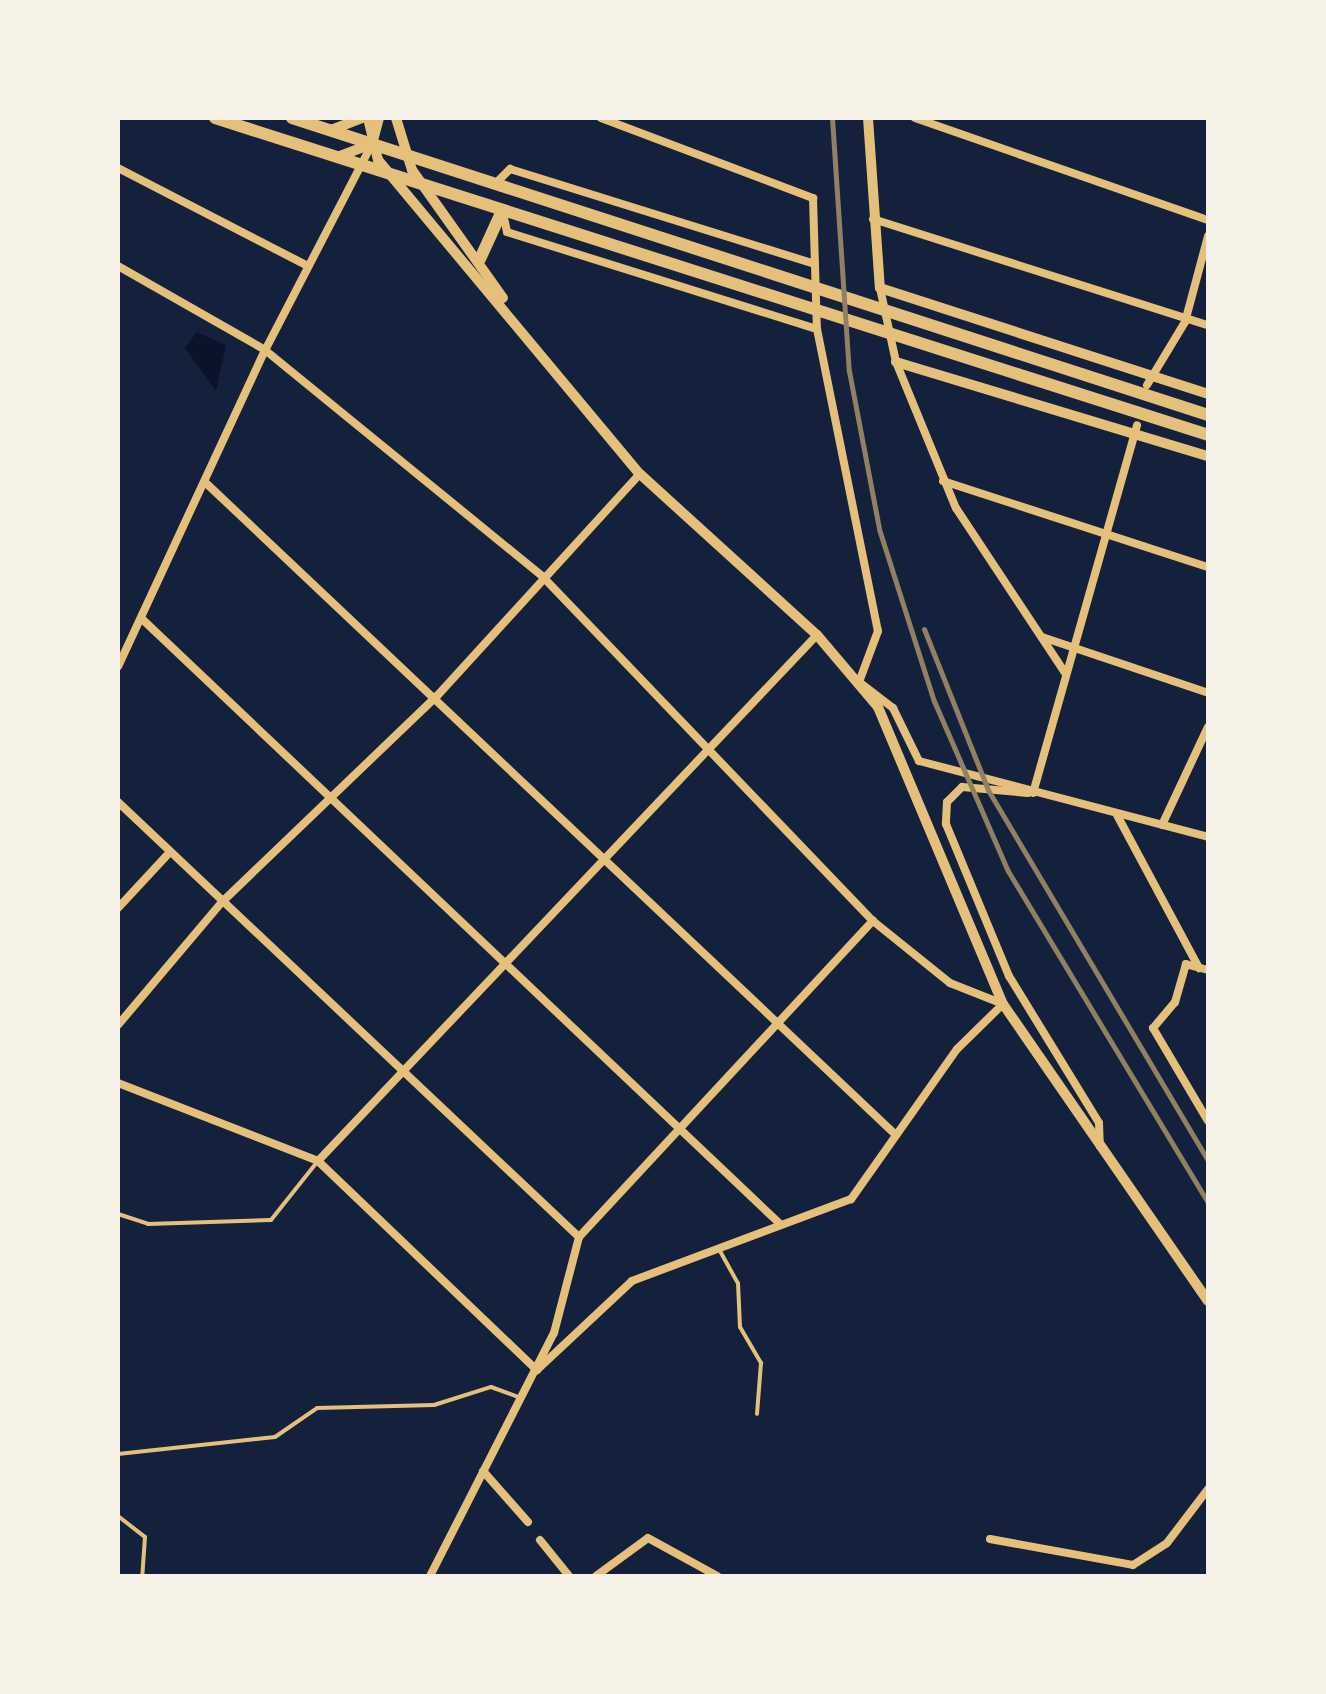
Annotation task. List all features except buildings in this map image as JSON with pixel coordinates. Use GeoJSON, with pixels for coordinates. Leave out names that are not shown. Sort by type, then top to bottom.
{"type":"FeatureCollection","features":[{"type":"Feature","properties":{"kind":"highway"},"geometry":{"type":"LineString","coordinates":[[215,118],[1208,434]]}},
{"type":"Feature","properties":{"kind":"highway"},"geometry":{"type":"LineString","coordinates":[[292,118],[1208,415]]}},
{"type":"Feature","properties":{"kind":"highway"},"geometry":{"type":"LineString","coordinates":[[480,259],[502,210]]}},
{"type":"Feature","properties":{"kind":"street"},"geometry":{"type":"LineString","coordinates":[[330,130],[365,118],[372,144],[390,174],[511,312],[640,474],[816,635],[859,682],[878,708],[1003,1004],[1100,1152],[1208,1301]]}},
{"type":"Feature","properties":{"kind":"street"},"geometry":{"type":"LineString","coordinates":[[118,666],[207,484],[216,442],[362,165],[380,118]]}},
{"type":"Feature","properties":{"kind":"street"},"geometry":{"type":"LineString","coordinates":[[396,118],[406,154],[422,185],[480,259],[511,312]]}},
{"type":"Feature","properties":{"kind":"street"},"geometry":{"type":"LineString","coordinates":[[601,118],[812,198],[818,329],[878,631],[859,682]]}},
{"type":"Feature","properties":{"kind":"street"},"geometry":{"type":"LineString","coordinates":[[868,118],[880,288],[896,362],[944,481],[1036,634],[1066,674]]}},
{"type":"Feature","properties":{"kind":"street"},"geometry":{"type":"LineString","coordinates":[[915,118],[1208,220]]}},
{"type":"Feature","properties":{"kind":"street"},"geometry":{"type":"LineString","coordinates":[[337,156],[372,144]]}},
{"type":"Feature","properties":{"kind":"street"},"geometry":{"type":"LineString","coordinates":[[118,168],[308,266]]}},
{"type":"Feature","properties":{"kind":"street"},"geometry":{"type":"LineString","coordinates":[[496,183],[510,169],[815,264]]}},
{"type":"Feature","properties":{"kind":"street"},"geometry":{"type":"LineString","coordinates":[[502,210],[507,232],[818,329]]}},
{"type":"Feature","properties":{"kind":"street"},"geometry":{"type":"LineString","coordinates":[[874,219],[1208,326]]}},
{"type":"Feature","properties":{"kind":"street"},"geometry":{"type":"LineString","coordinates":[[1148,380],[1186,322],[1208,236]]}},
{"type":"Feature","properties":{"kind":"street"},"geometry":{"type":"LineString","coordinates":[[118,266],[265,350],[543,576],[873,921],[950,982],[1003,1004]]}},
{"type":"Feature","properties":{"kind":"street"},"geometry":{"type":"LineString","coordinates":[[880,288],[1148,380],[1208,394]]}},
{"type":"Feature","properties":{"kind":"street"},"geometry":{"type":"LineString","coordinates":[[896,362],[1136,429],[1208,456]]}},
{"type":"Feature","properties":{"kind":"street"},"geometry":{"type":"LineString","coordinates":[[1033,793],[1136,429]]}},
{"type":"Feature","properties":{"kind":"street"},"geometry":{"type":"LineString","coordinates":[[118,1024],[222,902],[437,696],[640,474]]}},
{"type":"Feature","properties":{"kind":"street"},"geometry":{"type":"LineString","coordinates":[[944,481],[1208,566]]}},
{"type":"Feature","properties":{"kind":"street"},"geometry":{"type":"LineString","coordinates":[[207,484],[437,696],[606,862],[896,1134]]}},
{"type":"Feature","properties":{"kind":"street"},"geometry":{"type":"LineString","coordinates":[[141,618],[679,1134],[780,1224]]}},
{"type":"Feature","properties":{"kind":"street"},"geometry":{"type":"LineString","coordinates":[[1036,634],[1072,650],[1208,692]]}},
{"type":"Feature","properties":{"kind":"street"},"geometry":{"type":"LineString","coordinates":[[318,1161],[606,862],[816,635]]}},
{"type":"Feature","properties":{"kind":"street"},"geometry":{"type":"LineString","coordinates":[[859,682],[893,708],[925,765],[1208,837]]}},
{"type":"Feature","properties":{"kind":"street"},"geometry":{"type":"LineString","coordinates":[[1162,825],[1208,728]]}},
{"type":"Feature","properties":{"kind":"street"},"geometry":{"type":"LineString","coordinates":[[1033,793],[962,787],[946,802],[946,824],[1009,976],[1100,1123],[1100,1152]]}},
{"type":"Feature","properties":{"kind":"street"},"geometry":{"type":"LineString","coordinates":[[118,802],[579,1237]]}},
{"type":"Feature","properties":{"kind":"street"},"geometry":{"type":"LineString","coordinates":[[1117,815],[1204,969]]}},
{"type":"Feature","properties":{"kind":"street"},"geometry":{"type":"LineString","coordinates":[[118,908],[170,852]]}},
{"type":"Feature","properties":{"kind":"street"},"geometry":{"type":"LineString","coordinates":[[430,1576],[537,1370],[579,1237],[679,1134],[873,921]]}},
{"type":"Feature","properties":{"kind":"street"},"geometry":{"type":"LineString","coordinates":[[1204,969],[1186,964],[1176,1002],[1153,1028],[1208,1120]]}},
{"type":"Feature","properties":{"kind":"street"},"geometry":{"type":"LineString","coordinates":[[537,1370],[632,1281],[851,1199],[896,1134],[1003,1004]]}},
{"type":"Feature","properties":{"kind":"street"},"geometry":{"type":"LineString","coordinates":[[118,1082],[318,1161],[537,1370]]}},
{"type":"Feature","properties":{"kind":"street"},"geometry":{"type":"LineString","coordinates":[[483,1471],[528,1522]]}},
{"type":"Feature","properties":{"kind":"street"},"geometry":{"type":"LineString","coordinates":[[990,1539],[1133,1565],[1167,1543],[1208,1490]]}},
{"type":"Feature","properties":{"kind":"street"},"geometry":{"type":"LineString","coordinates":[[596,1576],[648,1538],[713,1576]]}},
{"type":"Feature","properties":{"kind":"street"},"geometry":{"type":"LineString","coordinates":[[540,1540],[570,1576]]}},
{"type":"Feature","properties":{"kind":"lane"},"geometry":{"type":"LineString","coordinates":[[118,1214],[148,1224],[271,1220],[318,1161]]}},
{"type":"Feature","properties":{"kind":"lane"},"geometry":{"type":"LineString","coordinates":[[719,1248],[724,1271],[738,1283],[740,1328],[761,1363],[757,1414]]}},
{"type":"Feature","properties":{"kind":"lane"},"geometry":{"type":"LineString","coordinates":[[118,1454],[275,1437],[318,1408],[434,1405],[491,1386],[520,1397]]}},
{"type":"Feature","properties":{"kind":"lane"},"geometry":{"type":"LineString","coordinates":[[118,1516],[145,1536],[142,1576]]}},
{"type":"Feature","properties":{"kind":"water"},"geometry":{"type":"Polygon","coordinates":[[[197,332],[226,345],[216,391],[185,348],[197,332]]]}},
{"type":"Feature","properties":{"kind":"railway"},"geometry":{"type":"LineString","coordinates":[[832,118],[849,371],[879,529],[934,701],[1008,871],[1208,1203]]}},
{"type":"Feature","properties":{"kind":"railway"},"geometry":{"type":"LineString","coordinates":[[924,629],[988,790],[1208,1160]]}}]}
